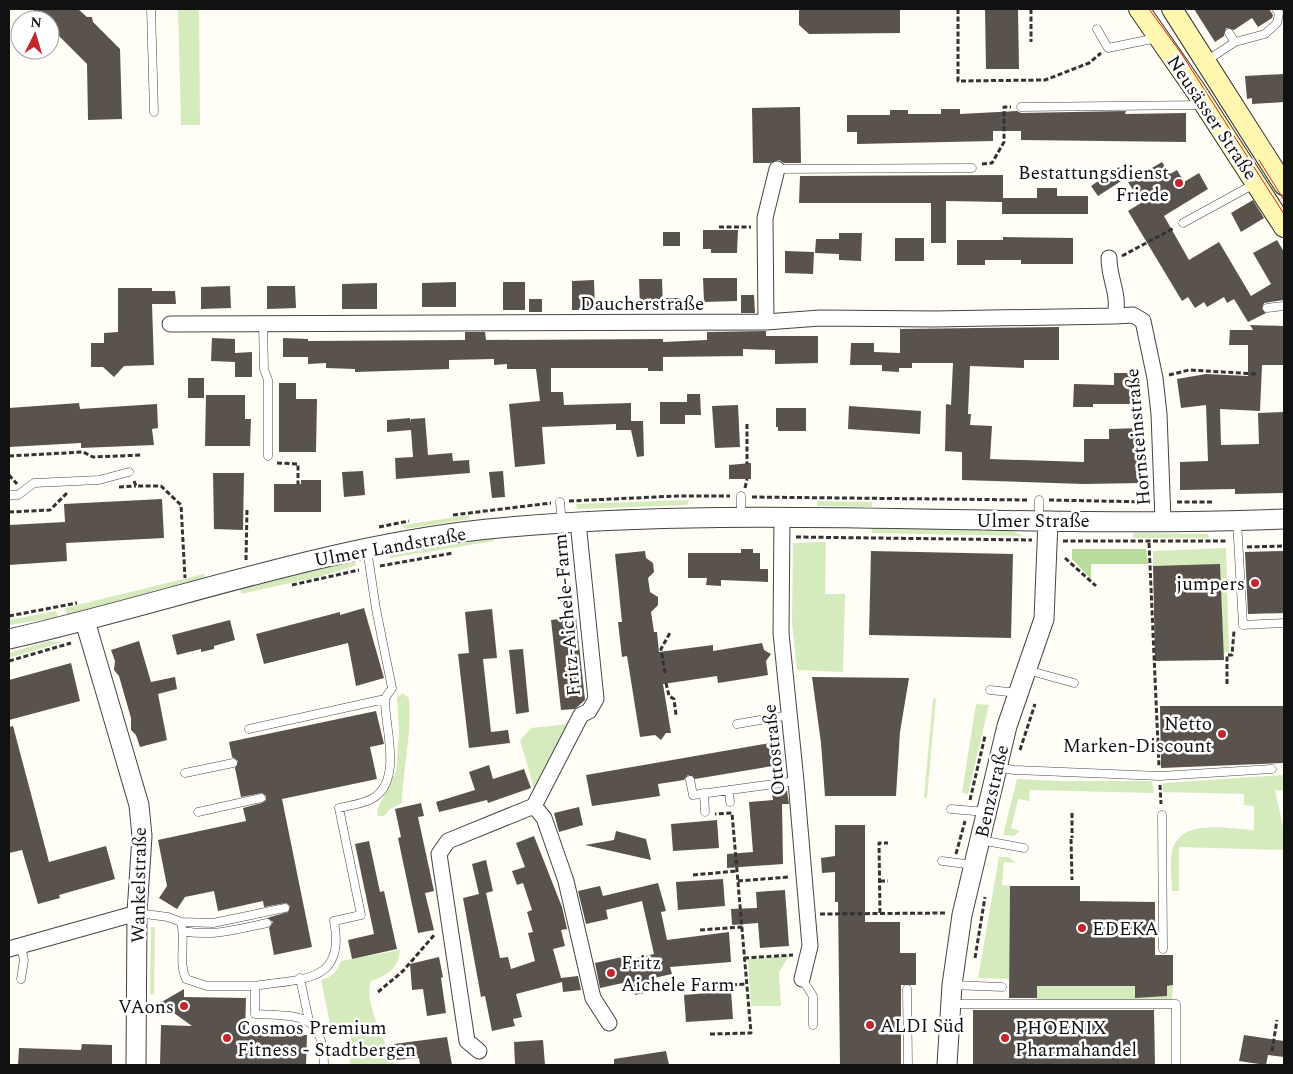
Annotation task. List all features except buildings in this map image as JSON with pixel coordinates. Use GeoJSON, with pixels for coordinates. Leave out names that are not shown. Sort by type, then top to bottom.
{"type":"FeatureCollection","features":[{"type":"Feature","properties":{"kind":"main road","name":"Neusässer Straße"},"geometry":{"type":"LineString","coordinates":[[1139,9],[1205,105],[1284,227]]}},
{"type":"Feature","properties":{"kind":"main road","name":"Neusässer Straße"},"geometry":{"type":"LineString","coordinates":[[1172,9],[1284,185]]}},
{"type":"Feature","properties":{"kind":"street"},"geometry":{"type":"LineString","coordinates":[[766,322],[765,227],[776,169]]}},
{"type":"Feature","properties":{"kind":"street"},"geometry":{"type":"LineString","coordinates":[[1109,261],[1109,272],[1118,300],[1114,316]]}},
{"type":"Feature","properties":{"kind":"street","name":"Hornsteinstraße"},"geometry":{"type":"LineString","coordinates":[[1114,316],[1133,315],[1142,321],[1155,378],[1159,414],[1163,520]]}},
{"type":"Feature","properties":{"kind":"street","name":"Daucherstraße"},"geometry":{"type":"LineString","coordinates":[[170,324],[766,322],[820,318],[935,319],[1114,316]]}},
{"type":"Feature","properties":{"kind":"street","name":"Ulmer Straße"},"geometry":{"type":"LineString","coordinates":[[782,517],[1044,520],[1284,519]]}},
{"type":"Feature","properties":{"kind":"street","name":"Ulmer Landstraße"},"geometry":{"type":"LineString","coordinates":[[9,639],[85,621],[306,562],[366,549],[485,530],[570,523],[782,517]]}},
{"type":"Feature","properties":{"kind":"street","name":"Ottostraße"},"geometry":{"type":"LineString","coordinates":[[782,517],[781,633],[808,914],[808,954],[802,979]]}},
{"type":"Feature","properties":{"kind":"street","name":"Benzstraße"},"geometry":{"type":"LineString","coordinates":[[946,1065],[950,1004],[961,985],[962,915],[987,812],[1006,769],[1007,726],[1018,694],[1036,672],[1044,619],[1044,520]]}},
{"type":"Feature","properties":{"kind":"street","name":"Fritz-Aichele-Farm"},"geometry":{"type":"LineString","coordinates":[[534,806],[581,715],[589,711],[596,699],[570,523]]}},
{"type":"Feature","properties":{"kind":"street","name":"Wankelstraße"},"geometry":{"type":"LineString","coordinates":[[85,621],[139,783],[138,805],[142,836],[137,913],[136,1065]]}},
{"type":"Feature","properties":{"kind":"street"},"geometry":{"type":"LineString","coordinates":[[479,1051],[467,1041],[439,854],[443,845],[448,840],[534,806],[544,818],[566,881],[593,998],[609,1023]]}},
{"type":"Feature","properties":{"kind":"street"},"geometry":{"type":"LineString","coordinates":[[15,948],[137,913]]}},
{"type":"Feature","properties":{"kind":"lane"},"geometry":{"type":"LineString","coordinates":[[151,9],[154,112]]}},
{"type":"Feature","properties":{"kind":"lane"},"geometry":{"type":"LineString","coordinates":[[1206,61],[1235,42],[1265,34],[1278,23],[1276,9]]}},
{"type":"Feature","properties":{"kind":"lane"},"geometry":{"type":"LineString","coordinates":[[1097,29],[1108,48],[1159,38]]}},
{"type":"Feature","properties":{"kind":"lane"},"geometry":{"type":"LineString","coordinates":[[1229,33],[1235,42]]}},
{"type":"Feature","properties":{"kind":"lane"},"geometry":{"type":"LineString","coordinates":[[1022,107],[1205,105]]}},
{"type":"Feature","properties":{"kind":"lane"},"geometry":{"type":"LineString","coordinates":[[776,169],[972,168]]}},
{"type":"Feature","properties":{"kind":"lane"},"geometry":{"type":"LineString","coordinates":[[1184,223],[1256,182]]}},
{"type":"Feature","properties":{"kind":"lane"},"geometry":{"type":"LineString","coordinates":[[1267,308],[1284,306]]}},
{"type":"Feature","properties":{"kind":"lane"},"geometry":{"type":"LineString","coordinates":[[263,324],[264,369],[268,380],[268,456]]}},
{"type":"Feature","properties":{"kind":"lane"},"geometry":{"type":"LineString","coordinates":[[9,495],[18,495],[34,483],[100,480],[129,472]]}},
{"type":"Feature","properties":{"kind":"lane"},"geometry":{"type":"LineString","coordinates":[[741,496],[741,517]]}},
{"type":"Feature","properties":{"kind":"lane"},"geometry":{"type":"LineString","coordinates":[[1039,500],[1044,520]]}},
{"type":"Feature","properties":{"kind":"lane"},"geometry":{"type":"LineString","coordinates":[[560,502],[570,523]]}},
{"type":"Feature","properties":{"kind":"lane"},"geometry":{"type":"LineString","coordinates":[[1237,520],[1242,625],[1284,623]]}},
{"type":"Feature","properties":{"kind":"lane"},"geometry":{"type":"LineString","coordinates":[[181,922],[183,931],[183,972],[186,979],[207,986],[256,986],[319,974],[326,970],[333,961],[334,921],[361,915],[338,808],[367,802],[377,796],[384,787],[391,756],[385,699],[392,688],[366,549]]}},
{"type":"Feature","properties":{"kind":"lane"},"geometry":{"type":"LineString","coordinates":[[1036,672],[1074,683]]}},
{"type":"Feature","properties":{"kind":"lane"},"geometry":{"type":"LineString","coordinates":[[990,690],[1018,694]]}},
{"type":"Feature","properties":{"kind":"lane"},"geometry":{"type":"LineString","coordinates":[[249,729],[385,699]]}},
{"type":"Feature","properties":{"kind":"lane"},"geometry":{"type":"LineString","coordinates":[[737,724],[790,715]]}},
{"type":"Feature","properties":{"kind":"lane"},"geometry":{"type":"LineString","coordinates":[[185,773],[234,763]]}},
{"type":"Feature","properties":{"kind":"lane"},"geometry":{"type":"LineString","coordinates":[[1006,769],[1160,776],[1272,769]]}},
{"type":"Feature","properties":{"kind":"lane"},"geometry":{"type":"LineString","coordinates":[[690,780],[693,795],[796,781]]}},
{"type":"Feature","properties":{"kind":"lane"},"geometry":{"type":"LineString","coordinates":[[729,790],[730,802]]}},
{"type":"Feature","properties":{"kind":"lane"},"geometry":{"type":"LineString","coordinates":[[704,794],[706,813]]}},
{"type":"Feature","properties":{"kind":"lane"},"geometry":{"type":"LineString","coordinates":[[198,812],[261,798]]}},
{"type":"Feature","properties":{"kind":"lane"},"geometry":{"type":"LineString","coordinates":[[951,809],[987,812]]}},
{"type":"Feature","properties":{"kind":"lane"},"geometry":{"type":"LineString","coordinates":[[1162,815],[1163,949]]}},
{"type":"Feature","properties":{"kind":"lane"},"geometry":{"type":"LineString","coordinates":[[980,840],[1024,848]]}},
{"type":"Feature","properties":{"kind":"lane"},"geometry":{"type":"LineString","coordinates":[[942,861],[974,865]]}},
{"type":"Feature","properties":{"kind":"lane"},"geometry":{"type":"LineString","coordinates":[[137,913],[168,917],[181,922],[213,923],[285,908]]}},
{"type":"Feature","properties":{"kind":"lane"},"geometry":{"type":"LineString","coordinates":[[183,931],[201,934],[219,933],[268,924]]}},
{"type":"Feature","properties":{"kind":"lane"},"geometry":{"type":"LineString","coordinates":[[15,948],[24,960],[21,979]]}},
{"type":"Feature","properties":{"kind":"lane"},"geometry":{"type":"LineString","coordinates":[[300,978],[309,1020],[318,1034],[324,1050],[324,1065]]}},
{"type":"Feature","properties":{"kind":"lane"},"geometry":{"type":"LineString","coordinates":[[802,979],[812,996],[813,1024]]}},
{"type":"Feature","properties":{"kind":"lane"},"geometry":{"type":"LineString","coordinates":[[961,985],[1002,987]]}},
{"type":"Feature","properties":{"kind":"lane"},"geometry":{"type":"LineString","coordinates":[[256,986],[255,1014],[297,1016],[309,1020]]}},
{"type":"Feature","properties":{"kind":"lane"},"geometry":{"type":"LineString","coordinates":[[907,989],[908,1065]]}},
{"type":"Feature","properties":{"kind":"lane"},"geometry":{"type":"LineString","coordinates":[[950,1004],[1176,1004],[1176,1065]]}},
{"type":"Feature","properties":{"kind":"path"},"geometry":{"type":"LineString","coordinates":[[958,9],[958,81],[1045,80],[1089,63],[1108,48]]}},
{"type":"Feature","properties":{"kind":"path"},"geometry":{"type":"LineString","coordinates":[[1031,9],[1031,42]]}},
{"type":"Feature","properties":{"kind":"path"},"geometry":{"type":"LineString","coordinates":[[972,168],[978,164],[992,163],[1004,142],[1004,107],[1022,107]]}},
{"type":"Feature","properties":{"kind":"path"},"geometry":{"type":"LineString","coordinates":[[1109,261],[1184,223]]}},
{"type":"Feature","properties":{"kind":"path"},"geometry":{"type":"LineString","coordinates":[[719,226],[765,227]]}},
{"type":"Feature","properties":{"kind":"path"},"geometry":{"type":"LineString","coordinates":[[1155,378],[1189,370],[1257,374]]}},
{"type":"Feature","properties":{"kind":"path"},"geometry":{"type":"LineString","coordinates":[[747,424],[747,464]]}},
{"type":"Feature","properties":{"kind":"path"},"geometry":{"type":"LineString","coordinates":[[9,456],[83,452],[93,457],[142,455]]}},
{"type":"Feature","properties":{"kind":"path"},"geometry":{"type":"LineString","coordinates":[[268,456],[269,462],[298,464],[298,484]]}},
{"type":"Feature","properties":{"kind":"path"},"geometry":{"type":"LineString","coordinates":[[129,472],[136,486]]}},
{"type":"Feature","properties":{"kind":"path"},"geometry":{"type":"LineString","coordinates":[[117,488],[161,486],[181,505],[185,578]]}},
{"type":"Feature","properties":{"kind":"path"},"geometry":{"type":"LineString","coordinates":[[9,512],[50,510],[69,490]]}},
{"type":"Feature","properties":{"kind":"path","name":"Ulmer Straße"},"geometry":{"type":"LineString","coordinates":[[780,497],[1155,502]]}},
{"type":"Feature","properties":{"kind":"path"},"geometry":{"type":"LineString","coordinates":[[246,560],[247,510]]}},
{"type":"Feature","properties":{"kind":"path","name":"Ulmer Straße"},"geometry":{"type":"LineString","coordinates":[[796,537],[1029,540]]}},
{"type":"Feature","properties":{"kind":"path","name":"Ulmer Straße"},"geometry":{"type":"LineString","coordinates":[[1065,558],[1066,541],[1149,543],[1226,541],[1248,547],[1284,546]]}},
{"type":"Feature","properties":{"kind":"path"},"geometry":{"type":"LineString","coordinates":[[1149,543],[1162,815]]}},
{"type":"Feature","properties":{"kind":"path","name":"Ulmer Landstraße"},"geometry":{"type":"LineString","coordinates":[[284,586],[459,552]]}},
{"type":"Feature","properties":{"kind":"path"},"geometry":{"type":"LineString","coordinates":[[1065,558],[1065,568]]}},
{"type":"Feature","properties":{"kind":"path"},"geometry":{"type":"LineString","coordinates":[[1065,558],[1096,586]]}},
{"type":"Feature","properties":{"kind":"path"},"geometry":{"type":"LineString","coordinates":[[1227,684],[1227,655],[1232,655],[1232,632],[1242,625]]}},
{"type":"Feature","properties":{"kind":"path"},"geometry":{"type":"LineString","coordinates":[[665,673],[660,649],[672,631]]}},
{"type":"Feature","properties":{"kind":"path"},"geometry":{"type":"LineString","coordinates":[[9,662],[68,644]]}},
{"type":"Feature","properties":{"kind":"path","name":"Benzstraße"},"geometry":{"type":"LineString","coordinates":[[1006,769],[1036,672]]}},
{"type":"Feature","properties":{"kind":"path"},"geometry":{"type":"LineString","coordinates":[[666,683],[669,696],[674,699],[676,715]]}},
{"type":"Feature","properties":{"kind":"path"},"geometry":{"type":"LineString","coordinates":[[1072,812],[1072,880]]}},
{"type":"Feature","properties":{"kind":"path"},"geometry":{"type":"LineString","coordinates":[[706,813],[732,813],[751,1024],[751,1033],[710,1034]]}},
{"type":"Feature","properties":{"kind":"path"},"geometry":{"type":"LineString","coordinates":[[880,914],[879,843],[888,843]]}},
{"type":"Feature","properties":{"kind":"path"},"geometry":{"type":"LineString","coordinates":[[693,875],[737,871]]}},
{"type":"Feature","properties":{"kind":"path"},"geometry":{"type":"LineString","coordinates":[[738,882],[805,876]]}},
{"type":"Feature","properties":{"kind":"path"},"geometry":{"type":"LineString","coordinates":[[880,881],[888,881]]}},
{"type":"Feature","properties":{"kind":"path"},"geometry":{"type":"LineString","coordinates":[[961,985],[987,888]]}},
{"type":"Feature","properties":{"kind":"path"},"geometry":{"type":"LineString","coordinates":[[378,992],[430,943],[446,910]]}},
{"type":"Feature","properties":{"kind":"path"},"geometry":{"type":"LineString","coordinates":[[808,914],[962,915]]}},
{"type":"Feature","properties":{"kind":"path"},"geometry":{"type":"LineString","coordinates":[[700,930],[742,928]]}},
{"type":"Feature","properties":{"kind":"path"},"geometry":{"type":"LineString","coordinates":[[744,958],[808,954]]}},
{"type":"Feature","properties":{"kind":"path"},"geometry":{"type":"LineString","coordinates":[[702,987],[746,984]]}},
{"type":"Feature","properties":{"kind":"path"},"geometry":{"type":"LineString","coordinates":[[1272,1051],[1277,1020]]}},
{"type":"Feature","properties":{"kind":"green space"},"geometry":{"type":"Polygon","coordinates":[[[178,9],[199,9],[200,125],[181,125],[178,9]]]}},
{"type":"Feature","properties":{"kind":"green space"},"geometry":{"type":"Polygon","coordinates":[[[689,500],[687,505],[577,509],[576,504],[689,500]]]}},
{"type":"Feature","properties":{"kind":"green space"},"geometry":{"type":"Polygon","coordinates":[[[817,501],[872,502],[872,507],[817,506],[817,501]]]}},
{"type":"Feature","properties":{"kind":"green space"},"geometry":{"type":"Polygon","coordinates":[[[469,515],[470,519],[405,529],[403,525],[469,515]]]}},
{"type":"Feature","properties":{"kind":"green space"},"geometry":{"type":"Polygon","coordinates":[[[872,528],[1010,530],[1024,536],[872,533],[872,528]]]}},
{"type":"Feature","properties":{"kind":"green space"},"geometry":{"type":"Polygon","coordinates":[[[1133,533],[1208,534],[1209,538],[1133,538],[1133,533]]]}},
{"type":"Feature","properties":{"kind":"green space"},"geometry":{"type":"Polygon","coordinates":[[[494,536],[494,541],[390,558],[388,554],[494,536]]]}},
{"type":"Feature","properties":{"kind":"green space"},"geometry":{"type":"Polygon","coordinates":[[[826,542],[825,594],[845,594],[843,672],[797,670],[792,622],[793,543],[826,542]]]}},
{"type":"Feature","properties":{"kind":"green space"},"geometry":{"type":"Polygon","coordinates":[[[1226,548],[1229,652],[1223,653],[1220,565],[1153,566],[1153,551],[1226,548]]]}},
{"type":"Feature","properties":{"kind":"green space"},"geometry":{"type":"Polygon","coordinates":[[[1072,549],[1146,549],[1148,564],[1091,564],[1091,579],[1072,559],[1072,549]]]}},
{"type":"Feature","properties":{"kind":"green space"},"geometry":{"type":"Polygon","coordinates":[[[353,561],[357,565],[322,576],[241,594],[240,588],[353,561]]]}},
{"type":"Feature","properties":{"kind":"green space"},"geometry":{"type":"Polygon","coordinates":[[[204,574],[205,577],[67,615],[65,608],[204,574]]]}},
{"type":"Feature","properties":{"kind":"green space"},"geometry":{"type":"Polygon","coordinates":[[[56,611],[58,617],[9,625],[9,620],[56,611]]]}},
{"type":"Feature","properties":{"kind":"green space"},"geometry":{"type":"Polygon","coordinates":[[[49,641],[62,642],[9,658],[9,653],[49,641]]]}},
{"type":"Feature","properties":{"kind":"green space"},"geometry":{"type":"Polygon","coordinates":[[[402,693],[409,698],[410,711],[402,803],[390,809],[384,816],[378,816],[377,810],[396,772],[399,731],[397,698],[402,693]]]}},
{"type":"Feature","properties":{"kind":"green space"},"geometry":{"type":"Polygon","coordinates":[[[933,698],[936,699],[927,798],[924,797],[933,698]]]}},
{"type":"Feature","properties":{"kind":"green space"},"geometry":{"type":"Polygon","coordinates":[[[976,704],[989,705],[968,794],[962,793],[976,704]]]}},
{"type":"Feature","properties":{"kind":"green space"},"geometry":{"type":"Polygon","coordinates":[[[569,724],[534,788],[520,740],[531,728],[569,724]]]}},
{"type":"Feature","properties":{"kind":"green space"},"geometry":{"type":"Polygon","coordinates":[[[1284,775],[1284,790],[1275,790],[1284,831],[1284,850],[1179,847],[1179,891],[1172,891],[1171,858],[1173,848],[1178,839],[1186,832],[1208,827],[1254,830],[1254,806],[1244,805],[1244,794],[1163,792],[1163,783],[1284,775]]]}},
{"type":"Feature","properties":{"kind":"green space"},"geometry":{"type":"Polygon","coordinates":[[[1017,779],[1152,781],[1154,793],[1030,790],[1029,801],[1018,799],[1011,828],[1020,831],[1014,836],[1003,835],[1017,779]]]}},
{"type":"Feature","properties":{"kind":"green space"},"geometry":{"type":"Polygon","coordinates":[[[999,857],[1009,857],[1016,863],[1004,862],[1002,885],[1010,886],[1009,979],[978,978],[999,857]]]}},
{"type":"Feature","properties":{"kind":"green space"},"geometry":{"type":"Polygon","coordinates":[[[151,927],[155,927],[154,994],[150,994],[151,927]]]}},
{"type":"Feature","properties":{"kind":"green space"},"geometry":{"type":"Polygon","coordinates":[[[400,950],[394,967],[387,974],[371,981],[369,990],[370,1000],[381,1035],[395,1065],[350,1065],[351,1033],[332,1033],[321,980],[334,974],[341,961],[400,950]]]}},
{"type":"Feature","properties":{"kind":"green space"},"geometry":{"type":"Polygon","coordinates":[[[789,956],[779,972],[781,1006],[751,1006],[748,959],[789,956]]]}},
{"type":"Feature","properties":{"kind":"green space"},"geometry":{"type":"Polygon","coordinates":[[[1173,985],[1172,1001],[1036,1001],[1037,986],[1135,986],[1135,995],[1173,985]]]}},
{"type":"Feature","properties":{"kind":"tram line"},"geometry":{"type":"LineString","coordinates":[[1149,9],[1181,53],[1284,214]]}},
{"type":"Feature","properties":{"kind":"tram line"},"geometry":{"type":"LineString","coordinates":[[1259,160],[1284,200]]}},
{"type":"Feature","properties":{"kind":"place","name":"Bestattungsdienst Friede"},"geometry":{"type":"Point","coordinates":[1179,183]}},
{"type":"Feature","properties":{"kind":"place","name":"jumpers"},"geometry":{"type":"Point","coordinates":[1255,583]}},
{"type":"Feature","properties":{"kind":"place","name":"Netto Marken-Discount"},"geometry":{"type":"Point","coordinates":[1222,734]}},
{"type":"Feature","properties":{"kind":"place","name":"EDEKA"},"geometry":{"type":"Point","coordinates":[1082,928]}},
{"type":"Feature","properties":{"kind":"place","name":"Fritz Aichele Farm"},"geometry":{"type":"Point","coordinates":[611,973]}},
{"type":"Feature","properties":{"kind":"place","name":"VAons"},"geometry":{"type":"Point","coordinates":[184,1006]}},
{"type":"Feature","properties":{"kind":"place","name":"ALDI Süd"},"geometry":{"type":"Point","coordinates":[870,1025]}},
{"type":"Feature","properties":{"kind":"place","name":"Cosmos Premium Fitness - Stadtbergen"},"geometry":{"type":"Point","coordinates":[227,1038]}},
{"type":"Feature","properties":{"kind":"place","name":"PHOENIX Pharmahandel"},"geometry":{"type":"Point","coordinates":[1005,1038]}}]}
